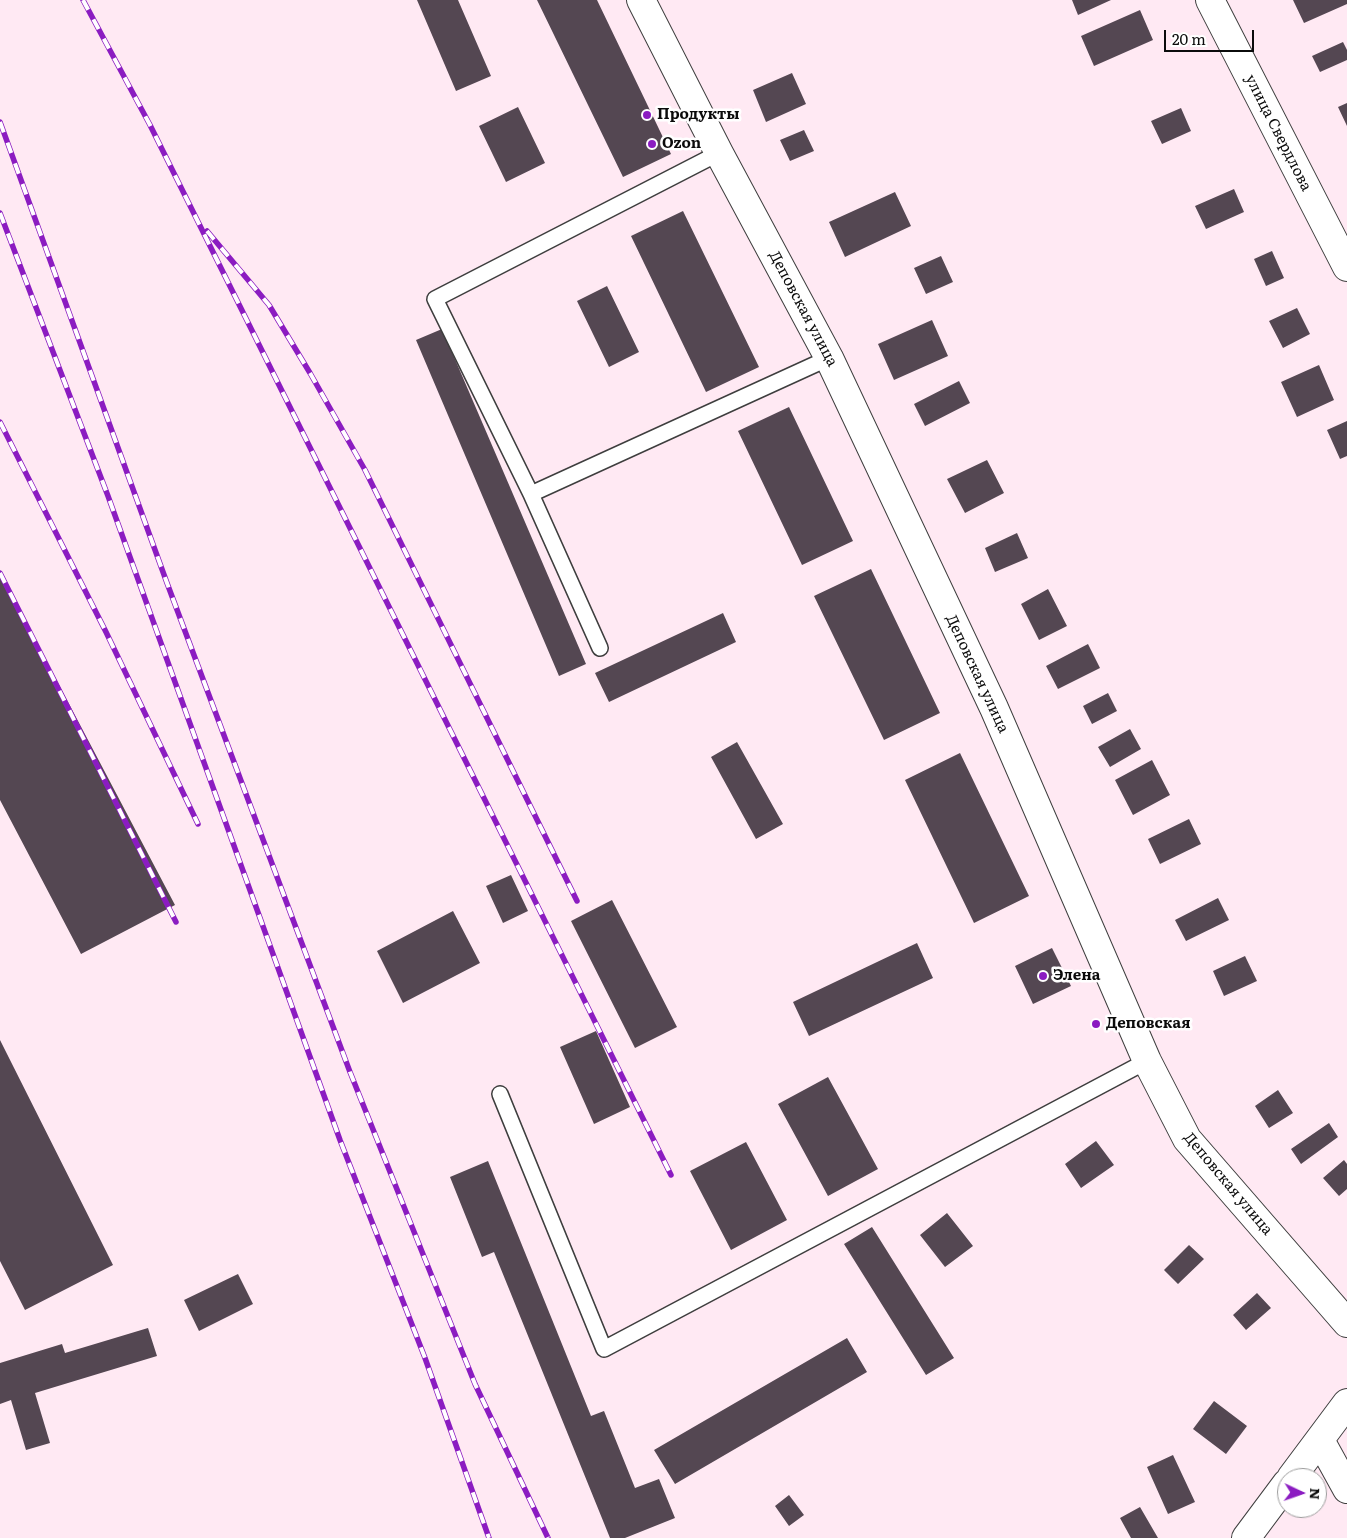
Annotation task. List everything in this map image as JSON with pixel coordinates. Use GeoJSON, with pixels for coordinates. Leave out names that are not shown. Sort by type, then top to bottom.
{"type":"FeatureCollection","features":[{"type":"Feature","properties":{"kind":"street","name":"Деповская улица"},"geometry":{"type":"LineString","coordinates":[[641,0],[719,153],[829,358],[994,708],[1147,1060],[1187,1139],[1347,1324]]}},
{"type":"Feature","properties":{"kind":"street","name":"улица Свердлова"},"geometry":{"type":"LineString","coordinates":[[1210,0],[1347,267]]}},
{"type":"Feature","properties":{"kind":"street"},"geometry":{"type":"LineString","coordinates":[[1299,1468],[1347,1403]]}},
{"type":"Feature","properties":{"kind":"street"},"geometry":{"type":"LineString","coordinates":[[1320,1440],[1347,1489]]}},
{"type":"Feature","properties":{"kind":"street"},"geometry":{"type":"LineString","coordinates":[[1246,1538],[1277,1496]]}},
{"type":"Feature","properties":{"kind":"lane"},"geometry":{"type":"LineString","coordinates":[[600,648],[531,494],[435,299],[719,153]]}},
{"type":"Feature","properties":{"kind":"lane"},"geometry":{"type":"LineString","coordinates":[[531,494],[829,358]]}},
{"type":"Feature","properties":{"kind":"lane"},"geometry":{"type":"LineString","coordinates":[[500,1094],[604,1349],[1147,1060]]}},
{"type":"Feature","properties":{"kind":"building"},"geometry":{"type":"Polygon","coordinates":[[[417,0],[458,0],[491,76],[456,91],[417,0]]]}},
{"type":"Feature","properties":{"kind":"building"},"geometry":{"type":"Polygon","coordinates":[[[537,0],[597,0],[671,154],[623,177],[537,0]]]}},
{"type":"Feature","properties":{"kind":"building"},"geometry":{"type":"Polygon","coordinates":[[[1072,0],[1111,0],[1078,15],[1072,0]]]}},
{"type":"Feature","properties":{"kind":"building"},"geometry":{"type":"Polygon","coordinates":[[[1293,0],[1347,0],[1347,4],[1304,23],[1293,0]]]}},
{"type":"Feature","properties":{"kind":"building"},"geometry":{"type":"Polygon","coordinates":[[[1140,10],[1153,40],[1094,66],[1081,36],[1140,10]]]}},
{"type":"Feature","properties":{"kind":"building"},"geometry":{"type":"Polygon","coordinates":[[[1343,42],[1347,50],[1347,60],[1320,72],[1312,56],[1343,42]]]}},
{"type":"Feature","properties":{"kind":"building"},"geometry":{"type":"Polygon","coordinates":[[[792,73],[806,104],[766,122],[753,90],[792,73]]]}},
{"type":"Feature","properties":{"kind":"building"},"geometry":{"type":"Polygon","coordinates":[[[1347,103],[1347,126],[1338,107],[1347,103]]]}},
{"type":"Feature","properties":{"kind":"building"},"geometry":{"type":"Polygon","coordinates":[[[518,107],[545,163],[506,182],[479,126],[518,107]]]}},
{"type":"Feature","properties":{"kind":"building"},"geometry":{"type":"Polygon","coordinates":[[[1181,108],[1191,131],[1162,144],[1151,121],[1181,108]]]}},
{"type":"Feature","properties":{"kind":"building"},"geometry":{"type":"Polygon","coordinates":[[[804,130],[814,151],[790,161],[780,140],[804,130]]]}},
{"type":"Feature","properties":{"kind":"building"},"geometry":{"type":"Polygon","coordinates":[[[1234,189],[1244,212],[1206,229],[1195,206],[1234,189]]]}},
{"type":"Feature","properties":{"kind":"building"},"geometry":{"type":"Polygon","coordinates":[[[895,192],[911,226],[845,257],[829,222],[895,192]]]}},
{"type":"Feature","properties":{"kind":"building"},"geometry":{"type":"Polygon","coordinates":[[[683,211],[759,367],[706,392],[631,236],[683,211]]]}},
{"type":"Feature","properties":{"kind":"building"},"geometry":{"type":"Polygon","coordinates":[[[1272,251],[1284,278],[1266,286],[1254,259],[1272,251]]]}},
{"type":"Feature","properties":{"kind":"building"},"geometry":{"type":"Polygon","coordinates":[[[941,256],[953,282],[926,294],[914,268],[941,256]]]}},
{"type":"Feature","properties":{"kind":"building"},"geometry":{"type":"Polygon","coordinates":[[[607,286],[639,352],[609,367],[577,301],[607,286]]]}},
{"type":"Feature","properties":{"kind":"building"},"geometry":{"type":"Polygon","coordinates":[[[1297,308],[1310,334],[1283,348],[1269,321],[1297,308]]]}},
{"type":"Feature","properties":{"kind":"building"},"geometry":{"type":"Polygon","coordinates":[[[932,320],[948,356],[894,380],[878,344],[932,320]]]}},
{"type":"Feature","properties":{"kind":"building"},"geometry":{"type":"Polygon","coordinates":[[[442,329],[586,664],[559,676],[416,340],[442,329]]]}},
{"type":"Feature","properties":{"kind":"building"},"geometry":{"type":"Polygon","coordinates":[[[1319,365],[1334,400],[1297,417],[1281,382],[1319,365]]]}},
{"type":"Feature","properties":{"kind":"building"},"geometry":{"type":"Polygon","coordinates":[[[959,381],[970,403],[925,426],[914,404],[959,381]]]}},
{"type":"Feature","properties":{"kind":"building"},"geometry":{"type":"Polygon","coordinates":[[[789,407],[853,541],[802,565],[738,431],[789,407]]]}},
{"type":"Feature","properties":{"kind":"building"},"geometry":{"type":"Polygon","coordinates":[[[1347,421],[1347,456],[1340,459],[1327,430],[1347,421]]]}},
{"type":"Feature","properties":{"kind":"building"},"geometry":{"type":"Polygon","coordinates":[[[987,460],[1004,493],[965,513],[947,479],[987,460]]]}},
{"type":"Feature","properties":{"kind":"building"},"geometry":{"type":"Polygon","coordinates":[[[1017,533],[1028,558],[995,572],[985,548],[1017,533]]]}},
{"type":"Feature","properties":{"kind":"building"},"geometry":{"type":"Polygon","coordinates":[[[871,569],[940,713],[884,740],[814,596],[871,569]]]}},
{"type":"Feature","properties":{"kind":"building"},"geometry":{"type":"Polygon","coordinates":[[[0,573],[175,905],[81,954],[0,800],[0,573]]]}},
{"type":"Feature","properties":{"kind":"building"},"geometry":{"type":"Polygon","coordinates":[[[1048,589],[1067,626],[1039,640],[1021,604],[1048,589]]]}},
{"type":"Feature","properties":{"kind":"building"},"geometry":{"type":"Polygon","coordinates":[[[723,613],[736,642],[609,702],[595,673],[723,613]]]}},
{"type":"Feature","properties":{"kind":"building"},"geometry":{"type":"Polygon","coordinates":[[[1088,644],[1100,668],[1058,689],[1046,666],[1088,644]]]}},
{"type":"Feature","properties":{"kind":"building"},"geometry":{"type":"Polygon","coordinates":[[[1108,693],[1117,711],[1092,724],[1083,706],[1108,693]]]}},
{"type":"Feature","properties":{"kind":"building"},"geometry":{"type":"Polygon","coordinates":[[[1130,729],[1141,749],[1110,767],[1098,747],[1130,729]]]}},
{"type":"Feature","properties":{"kind":"building"},"geometry":{"type":"Polygon","coordinates":[[[737,742],[783,824],[756,839],[711,757],[737,742]]]}},
{"type":"Feature","properties":{"kind":"building"},"geometry":{"type":"Polygon","coordinates":[[[960,753],[1029,896],[974,923],[905,780],[960,753]]]}},
{"type":"Feature","properties":{"kind":"building"},"geometry":{"type":"Polygon","coordinates":[[[1152,760],[1170,795],[1133,815],[1115,780],[1152,760]]]}},
{"type":"Feature","properties":{"kind":"building"},"geometry":{"type":"Polygon","coordinates":[[[1189,819],[1201,844],[1160,864],[1148,839],[1189,819]]]}},
{"type":"Feature","properties":{"kind":"building"},"geometry":{"type":"Polygon","coordinates":[[[511,875],[528,911],[503,923],[486,886],[511,875]]]}},
{"type":"Feature","properties":{"kind":"building"},"geometry":{"type":"Polygon","coordinates":[[[1218,898],[1229,920],[1186,941],[1175,920],[1218,898]]]}},
{"type":"Feature","properties":{"kind":"building"},"geometry":{"type":"Polygon","coordinates":[[[612,900],[677,1027],[635,1048],[571,921],[612,900]]]}},
{"type":"Feature","properties":{"kind":"building"},"geometry":{"type":"Polygon","coordinates":[[[453,911],[480,963],[403,1003],[377,951],[453,911]]]}},
{"type":"Feature","properties":{"kind":"building"},"geometry":{"type":"Polygon","coordinates":[[[917,943],[933,978],[809,1036],[793,1002],[917,943]]]}},
{"type":"Feature","properties":{"kind":"building","name":"Элена"},"geometry":{"type":"Polygon","coordinates":[[[1052,948],[1071,986],[1033,1004],[1015,966],[1052,948]]]}},
{"type":"Feature","properties":{"kind":"building"},"geometry":{"type":"Polygon","coordinates":[[[1245,956],[1257,981],[1224,996],[1213,971],[1245,956]]]}},
{"type":"Feature","properties":{"kind":"building"},"geometry":{"type":"Polygon","coordinates":[[[596,1031],[630,1107],[594,1124],[560,1047],[596,1031]]]}},
{"type":"Feature","properties":{"kind":"building"},"geometry":{"type":"Polygon","coordinates":[[[0,1040],[113,1265],[25,1310],[0,1261],[0,1040]]]}},
{"type":"Feature","properties":{"kind":"building"},"geometry":{"type":"Polygon","coordinates":[[[828,1077],[878,1169],[828,1196],[778,1104],[828,1077]]]}},
{"type":"Feature","properties":{"kind":"building"},"geometry":{"type":"Polygon","coordinates":[[[1278,1090],[1293,1113],[1269,1128],[1255,1106],[1278,1090]]]}},
{"type":"Feature","properties":{"kind":"building"},"geometry":{"type":"Polygon","coordinates":[[[1329,1123],[1338,1137],[1301,1164],[1291,1149],[1329,1123]]]}},
{"type":"Feature","properties":{"kind":"building"},"geometry":{"type":"Polygon","coordinates":[[[1096,1141],[1114,1165],[1081,1188],[1065,1164],[1096,1141]]]}},
{"type":"Feature","properties":{"kind":"building"},"geometry":{"type":"Polygon","coordinates":[[[746,1142],[787,1220],[731,1250],[690,1171],[746,1142]]]}},
{"type":"Feature","properties":{"kind":"building"},"geometry":{"type":"Polygon","coordinates":[[[1344,1160],[1347,1164],[1347,1189],[1339,1196],[1323,1178],[1344,1160]]]}},
{"type":"Feature","properties":{"kind":"building"},"geometry":{"type":"Polygon","coordinates":[[[488,1161],[591,1416],[604,1411],[635,1488],[659,1479],[675,1518],[625,1538],[610,1538],[494,1252],[482,1257],[450,1177],[488,1161]]]}},
{"type":"Feature","properties":{"kind":"building"},"geometry":{"type":"Polygon","coordinates":[[[947,1213],[973,1246],[945,1267],[920,1235],[947,1213]]]}},
{"type":"Feature","properties":{"kind":"building"},"geometry":{"type":"Polygon","coordinates":[[[872,1227],[954,1358],[926,1375],[844,1244],[872,1227]]]}},
{"type":"Feature","properties":{"kind":"building"},"geometry":{"type":"Polygon","coordinates":[[[1189,1245],[1204,1259],[1178,1284],[1164,1270],[1189,1245]]]}},
{"type":"Feature","properties":{"kind":"building"},"geometry":{"type":"Polygon","coordinates":[[[238,1274],[253,1304],[199,1331],[184,1300],[238,1274]]]}},
{"type":"Feature","properties":{"kind":"building"},"geometry":{"type":"Polygon","coordinates":[[[1257,1293],[1271,1308],[1246,1330],[1233,1315],[1257,1293]]]}},
{"type":"Feature","properties":{"kind":"building"},"geometry":{"type":"Polygon","coordinates":[[[148,1328],[157,1356],[35,1393],[50,1443],[26,1450],[11,1400],[0,1404],[0,1363],[62,1344],[65,1353],[148,1328]]]}},
{"type":"Feature","properties":{"kind":"building"},"geometry":{"type":"Polygon","coordinates":[[[847,1338],[867,1372],[675,1484],[654,1450],[847,1338]]]}},
{"type":"Feature","properties":{"kind":"building"},"geometry":{"type":"Polygon","coordinates":[[[1214,1401],[1247,1426],[1226,1454],[1193,1429],[1214,1401]]]}},
{"type":"Feature","properties":{"kind":"building"},"geometry":{"type":"Polygon","coordinates":[[[1173,1455],[1195,1502],[1168,1514],[1147,1467],[1173,1455]]]}},
{"type":"Feature","properties":{"kind":"building"},"geometry":{"type":"Polygon","coordinates":[[[789,1495],[804,1515],[789,1526],[775,1506],[789,1495]]]}},
{"type":"Feature","properties":{"kind":"building"},"geometry":{"type":"Polygon","coordinates":[[[1140,1507],[1158,1538],[1131,1538],[1120,1518],[1140,1507]]]}},
{"type":"Feature","properties":{"kind":"railway"},"geometry":{"type":"LineString","coordinates":[[83,0],[150,125],[671,1175]]}},
{"type":"Feature","properties":{"kind":"railway"},"geometry":{"type":"LineString","coordinates":[[0,122],[167,583],[350,1072],[475,1384],[548,1538]]}},
{"type":"Feature","properties":{"kind":"railway"},"geometry":{"type":"LineString","coordinates":[[0,213],[108,496],[340,1140],[425,1358],[489,1538]]}},
{"type":"Feature","properties":{"kind":"railway"},"geometry":{"type":"LineString","coordinates":[[207,231],[269,305],[365,470],[577,901]]}},
{"type":"Feature","properties":{"kind":"railway"},"geometry":{"type":"LineString","coordinates":[[0,422],[106,632],[198,824]]}},
{"type":"Feature","properties":{"kind":"railway"},"geometry":{"type":"LineString","coordinates":[[0,573],[176,922]]}},
{"type":"Feature","properties":{"kind":"place","name":"Продукты"},"geometry":{"type":"Point","coordinates":[647,115]}},
{"type":"Feature","properties":{"kind":"place","name":"Ozon"},"geometry":{"type":"Point","coordinates":[652,144]}},
{"type":"Feature","properties":{"kind":"place","name":"Элена"},"geometry":{"type":"Point","coordinates":[1043,976]}},
{"type":"Feature","properties":{"kind":"place","name":"Деповская"},"geometry":{"type":"Point","coordinates":[1096,1024]}}]}
